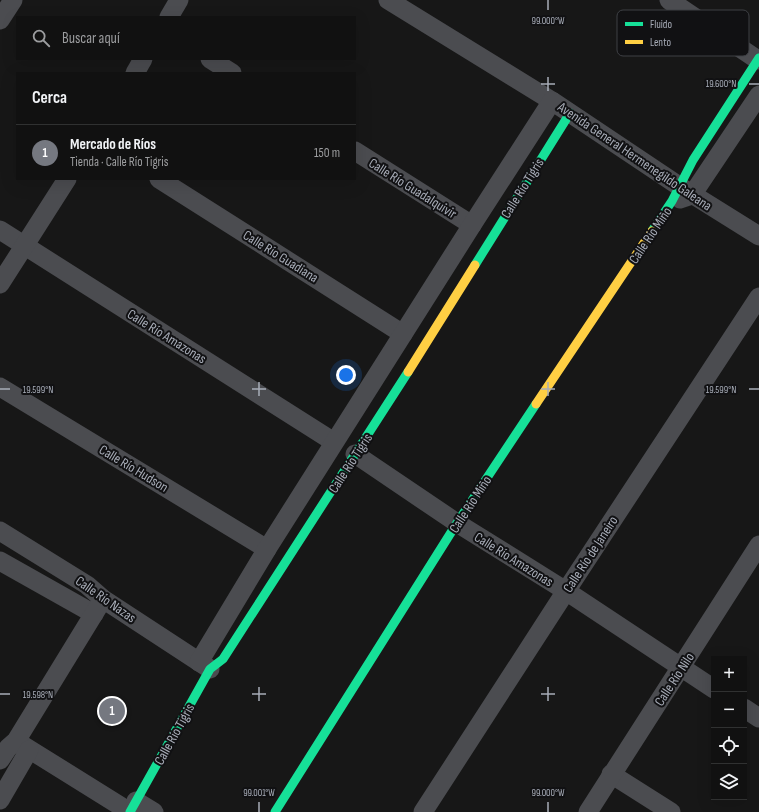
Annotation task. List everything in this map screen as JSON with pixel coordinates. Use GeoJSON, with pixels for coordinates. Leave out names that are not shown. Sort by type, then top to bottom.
{"type":"FeatureCollection","features":[{"type":"Feature","properties":{"kind":"street"},"geometry":{"type":"LineString","coordinates":[[0,20],[12,0]]}},
{"type":"Feature","properties":{"kind":"street"},"geometry":{"type":"LineString","coordinates":[[170,16],[179,0]]}},
{"type":"Feature","properties":{"kind":"street","name":"Avenida General Hermenegildo Galeana"},"geometry":{"type":"LineString","coordinates":[[388,0],[409,6],[570,112],[681,194],[759,236]]}},
{"type":"Feature","properties":{"kind":"street"},"geometry":{"type":"LineString","coordinates":[[669,0],[684,10]]}},
{"type":"Feature","properties":{"kind":"street"},"geometry":{"type":"LineString","coordinates":[[749,52],[759,59]]}},
{"type":"Feature","properties":{"kind":"street","name":"Calle Río Miño"},"geometry":{"type":"LineString","coordinates":[[275,812],[457,523],[681,194],[693,160],[759,59]]}},
{"type":"Feature","properties":{"kind":"street"},"geometry":{"type":"LineString","coordinates":[[136,72],[142,60]]}},
{"type":"Feature","properties":{"kind":"street"},"geometry":{"type":"LineString","coordinates":[[212,60],[230,72]]}},
{"type":"Feature","properties":{"kind":"street"},"geometry":{"type":"LineString","coordinates":[[681,194],[759,95]]}},
{"type":"Feature","properties":{"kind":"street","name":"Calle Río Tigris"},"geometry":{"type":"LineString","coordinates":[[132,808],[267,549],[552,101]]}},
{"type":"Feature","properties":{"kind":"street","name":"Calle Río Tigris"},"geometry":{"type":"LineString","coordinates":[[205,666],[223,659],[383,411],[570,112]]}},
{"type":"Feature","properties":{"kind":"street","name":"Calle Río Guadalquivir"},"geometry":{"type":"LineString","coordinates":[[356,152],[472,225]]}},
{"type":"Feature","properties":{"kind":"street"},"geometry":{"type":"LineString","coordinates":[[0,284],[66,180]]}},
{"type":"Feature","properties":{"kind":"street","name":"Calle Río Guadiana"},"geometry":{"type":"LineString","coordinates":[[161,180],[403,334]]}},
{"type":"Feature","properties":{"kind":"street","name":"Calle Río Amazonas"},"geometry":{"type":"LineString","coordinates":[[0,230],[334,442]]}},
{"type":"Feature","properties":{"kind":"street","name":"Calle Río de Janeiro"},"geometry":{"type":"LineString","coordinates":[[423,812],[759,297]]}},
{"type":"Feature","properties":{"kind":"street","name":"Calle Río Hudson"},"geometry":{"type":"LineString","coordinates":[[0,387],[267,549]]}},
{"type":"Feature","properties":{"kind":"street"},"geometry":{"type":"LineString","coordinates":[[362,399],[383,411]]}},
{"type":"Feature","properties":{"kind":"street","name":"Calle Río Amazonas"},"geometry":{"type":"LineString","coordinates":[[355,454],[457,523],[566,591],[711,687]]}},
{"type":"Feature","properties":{"kind":"street","name":"Calle Río Nazas"},"geometry":{"type":"LineString","coordinates":[[0,531],[87,584],[99,606]]}},
{"type":"Feature","properties":{"kind":"street","name":"Calle Río Nilo"},"geometry":{"type":"LineString","coordinates":[[588,812],[680,668],[757,553]]}},
{"type":"Feature","properties":{"kind":"street","name":"Calle Río Nazas"},"geometry":{"type":"LineString","coordinates":[[0,561],[99,606],[205,666]]}},
{"type":"Feature","properties":{"kind":"street"},"geometry":{"type":"LineString","coordinates":[[0,800],[22,745],[99,606]]}},
{"type":"Feature","properties":{"kind":"street"},"geometry":{"type":"LineString","coordinates":[[747,710],[759,718]]}},
{"type":"Feature","properties":{"kind":"street"},"geometry":{"type":"LineString","coordinates":[[0,760],[8,748],[22,745],[132,808],[154,812]]}},
{"type":"Feature","properties":{"kind":"street"},"geometry":{"type":"LineString","coordinates":[[611,774],[671,812]]}},
{"type":"Feature","properties":{"kind":"traffic: fast"},"geometry":{"type":"LineString","coordinates":[[652,231],[672,201],[693,160],[759,58]]}},
{"type":"Feature","properties":{"kind":"traffic: fast"},"geometry":{"type":"LineString","coordinates":[[475,265],[570,113]]}},
{"type":"Feature","properties":{"kind":"traffic: fast"},"geometry":{"type":"LineString","coordinates":[[130,812],[210,669],[223,659],[408,372]]}},
{"type":"Feature","properties":{"kind":"traffic: fast"},"geometry":{"type":"LineString","coordinates":[[275,812],[457,523],[536,404]]}},
{"type":"Feature","properties":{"kind":"traffic: slow"},"geometry":{"type":"LineString","coordinates":[[536,404],[652,231]]}},
{"type":"Feature","properties":{"kind":"traffic: slow"},"geometry":{"type":"LineString","coordinates":[[408,372],[475,265]]}},
{"type":"Feature","properties":{"kind":"place","name":"Mercado de Ríos"},"geometry":{"type":"Point","coordinates":[112,711]}}]}
